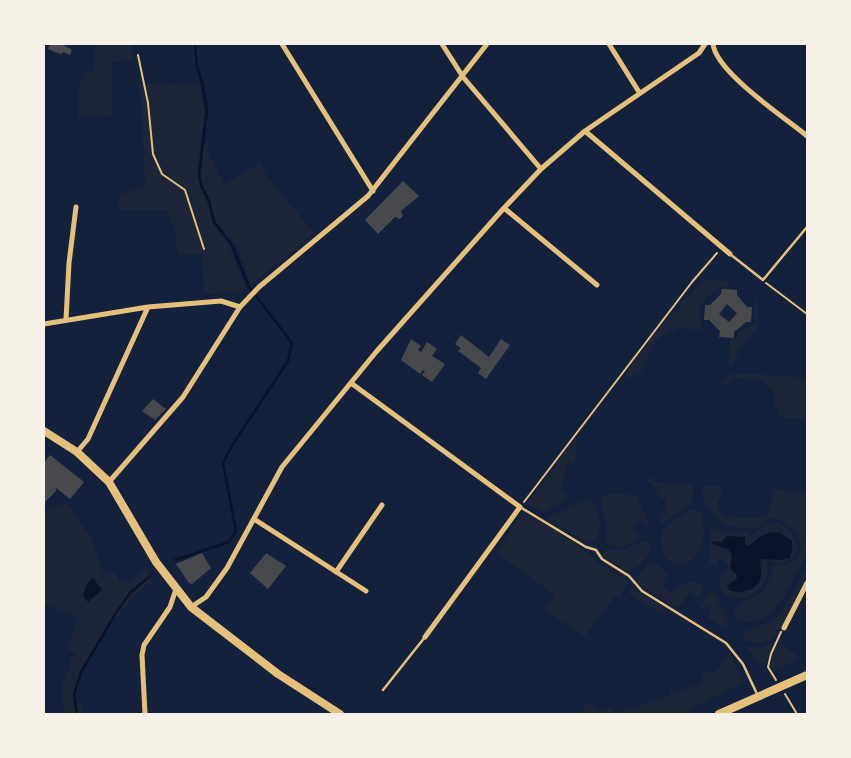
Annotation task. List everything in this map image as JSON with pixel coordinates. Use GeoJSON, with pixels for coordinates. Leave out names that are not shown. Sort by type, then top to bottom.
{"type":"FeatureCollection","features":[{"type":"Feature","properties":{"kind":"main road"},"geometry":{"type":"LineString","coordinates":[[44,431],[77,452],[108,482],[156,562],[191,606],[278,674],[340,714]]}},
{"type":"Feature","properties":{"kind":"main road"},"geometry":{"type":"LineString","coordinates":[[720,714],[807,675]]}},
{"type":"Feature","properties":{"kind":"street"},"geometry":{"type":"LineString","coordinates":[[282,44],[373,190]]}},
{"type":"Feature","properties":{"kind":"street"},"geometry":{"type":"LineString","coordinates":[[442,44],[463,77],[541,169]]}},
{"type":"Feature","properties":{"kind":"street"},"geometry":{"type":"LineString","coordinates":[[108,482],[182,398],[240,308],[259,287],[373,190],[487,44]]}},
{"type":"Feature","properties":{"kind":"street"},"geometry":{"type":"LineString","coordinates":[[609,44],[639,92]]}},
{"type":"Feature","properties":{"kind":"street"},"geometry":{"type":"LineString","coordinates":[[191,606],[206,597],[227,568],[282,467],[351,383],[504,208],[541,169],[585,131],[699,52],[705,44]]}},
{"type":"Feature","properties":{"kind":"street"},"geometry":{"type":"LineString","coordinates":[[713,44],[714,53],[727,71],[807,136]]}},
{"type":"Feature","properties":{"kind":"street"},"geometry":{"type":"LineString","coordinates":[[585,131],[730,254]]}},
{"type":"Feature","properties":{"kind":"street"},"geometry":{"type":"LineString","coordinates":[[66,319],[69,263],[76,207]]}},
{"type":"Feature","properties":{"kind":"street"},"geometry":{"type":"LineString","coordinates":[[504,208],[598,285]]}},
{"type":"Feature","properties":{"kind":"street"},"geometry":{"type":"LineString","coordinates":[[44,324],[148,307],[221,301],[240,308]]}},
{"type":"Feature","properties":{"kind":"street"},"geometry":{"type":"LineString","coordinates":[[77,452],[88,438],[148,307]]}},
{"type":"Feature","properties":{"kind":"street"},"geometry":{"type":"LineString","coordinates":[[351,383],[520,507],[425,638]]}},
{"type":"Feature","properties":{"kind":"street"},"geometry":{"type":"LineString","coordinates":[[336,572],[382,505]]}},
{"type":"Feature","properties":{"kind":"street"},"geometry":{"type":"LineString","coordinates":[[254,519],[366,591]]}},
{"type":"Feature","properties":{"kind":"street"},"geometry":{"type":"LineString","coordinates":[[784,628],[807,583]]}},
{"type":"Feature","properties":{"kind":"street"},"geometry":{"type":"LineString","coordinates":[[145,714],[142,655],[144,645],[170,607],[176,589]]}},
{"type":"Feature","properties":{"kind":"lane"},"geometry":{"type":"LineString","coordinates":[[730,254],[762,280],[807,227]]}},
{"type":"Feature","properties":{"kind":"lane"},"geometry":{"type":"LineString","coordinates":[[520,507],[586,547],[596,550],[602,559],[628,576],[642,591],[726,643],[743,664],[758,696]]}},
{"type":"Feature","properties":{"kind":"lane"},"geometry":{"type":"LineString","coordinates":[[383,690],[425,638]]}},
{"type":"Feature","properties":{"kind":"path"},"geometry":{"type":"LineString","coordinates":[[138,56],[148,103],[153,154],[162,174],[185,190],[204,249]]}},
{"type":"Feature","properties":{"kind":"path"},"geometry":{"type":"LineString","coordinates":[[520,507],[692,282],[722,248]]}},
{"type":"Feature","properties":{"kind":"path"},"geometry":{"type":"LineString","coordinates":[[762,280],[807,314]]}},
{"type":"Feature","properties":{"kind":"path"},"geometry":{"type":"LineString","coordinates":[[772,673],[768,667],[771,654],[784,628]]}},
{"type":"Feature","properties":{"kind":"path"},"geometry":{"type":"LineString","coordinates":[[787,697],[797,714]]}},
{"type":"Feature","properties":{"kind":"shaded area"},"geometry":{"type":"Polygon","coordinates":[[[95,44],[132,44],[133,60],[112,62],[112,116],[78,117],[78,89],[85,71],[93,71],[95,44]]]}},
{"type":"Feature","properties":{"kind":"shaded area"},"geometry":{"type":"Polygon","coordinates":[[[200,83],[204,112],[197,175],[213,223],[229,246],[246,289],[242,291],[244,292],[204,294],[202,254],[178,255],[174,229],[167,210],[119,210],[119,195],[145,185],[140,85],[200,83]]]}},
{"type":"Feature","properties":{"kind":"shaded area"},"geometry":{"type":"Polygon","coordinates":[[[210,139],[207,149],[224,184],[260,163],[269,179],[314,233],[251,285],[236,244],[216,222],[210,200],[203,185],[201,174],[203,145],[210,139]]]}},
{"type":"Feature","properties":{"kind":"shaded area"},"geometry":{"type":"Polygon","coordinates":[[[703,279],[729,282],[728,287],[715,291],[699,306],[702,331],[682,327],[657,339],[640,374],[623,379],[639,352],[703,279]]]}},
{"type":"Feature","properties":{"kind":"shaded area"},"geometry":{"type":"Polygon","coordinates":[[[755,297],[758,307],[758,328],[742,346],[731,368],[729,367],[730,338],[736,339],[740,330],[742,331],[755,323],[755,297]]]}},
{"type":"Feature","properties":{"kind":"shaded area"},"geometry":{"type":"Polygon","coordinates":[[[731,373],[798,377],[807,381],[807,412],[805,412],[804,419],[778,417],[779,408],[774,407],[774,392],[762,380],[736,378],[730,384],[721,383],[731,373]]]}},
{"type":"Feature","properties":{"kind":"shaded area"},"geometry":{"type":"Polygon","coordinates":[[[575,439],[577,442],[575,464],[567,462],[561,493],[568,495],[561,504],[544,512],[527,504],[575,439]]]}},
{"type":"Feature","properties":{"kind":"shaded area"},"geometry":{"type":"Polygon","coordinates":[[[649,476],[653,477],[653,482],[694,484],[692,503],[661,524],[660,513],[666,513],[666,499],[660,498],[655,488],[648,482],[649,476]]]}},
{"type":"Feature","properties":{"kind":"shaded area"},"geometry":{"type":"Polygon","coordinates":[[[702,486],[722,486],[721,499],[718,499],[717,507],[725,517],[759,518],[764,514],[769,515],[773,489],[807,494],[805,556],[778,605],[764,618],[747,622],[737,619],[734,611],[744,601],[764,589],[774,566],[788,564],[797,559],[801,552],[801,544],[797,535],[781,521],[769,518],[756,529],[724,526],[712,513],[703,498],[702,486]]]}},
{"type":"Feature","properties":{"kind":"shaded area"},"geometry":{"type":"Polygon","coordinates":[[[606,494],[636,495],[651,527],[639,521],[633,527],[634,532],[639,536],[637,540],[621,546],[610,544],[606,541],[606,524],[600,499],[606,494]]]}},
{"type":"Feature","properties":{"kind":"shaded area"},"geometry":{"type":"Polygon","coordinates":[[[590,500],[594,503],[598,513],[599,529],[597,539],[589,544],[546,518],[580,502],[590,500]]]}},
{"type":"Feature","properties":{"kind":"shaded area"},"geometry":{"type":"Polygon","coordinates":[[[67,503],[92,539],[104,574],[115,571],[119,581],[132,581],[146,567],[151,581],[114,620],[91,654],[77,688],[76,703],[82,703],[84,714],[65,714],[62,697],[63,683],[71,663],[70,659],[77,653],[67,649],[78,618],[44,604],[44,512],[67,503]]]}},
{"type":"Feature","properties":{"kind":"shaded area"},"geometry":{"type":"Polygon","coordinates":[[[692,509],[701,511],[704,529],[702,546],[693,559],[681,565],[675,565],[665,556],[661,544],[662,533],[669,523],[692,509]]]}},
{"type":"Feature","properties":{"kind":"shaded area"},"geometry":{"type":"Polygon","coordinates":[[[523,511],[580,546],[601,565],[628,581],[620,597],[616,595],[584,637],[545,611],[555,595],[496,553],[523,511]]]}},
{"type":"Feature","properties":{"kind":"shaded area"},"geometry":{"type":"Polygon","coordinates":[[[768,523],[781,523],[791,532],[798,546],[797,552],[788,561],[768,561],[766,579],[761,589],[752,595],[743,598],[725,594],[720,588],[721,579],[728,567],[722,559],[717,561],[717,566],[709,562],[710,527],[722,531],[748,532],[748,535],[752,535],[768,523]]]}},
{"type":"Feature","properties":{"kind":"shaded area"},"geometry":{"type":"Polygon","coordinates":[[[772,532],[780,533],[792,541],[790,558],[782,560],[762,559],[760,563],[760,580],[754,588],[739,592],[729,590],[727,586],[737,579],[736,574],[730,568],[732,556],[728,549],[713,544],[712,541],[722,542],[727,536],[745,537],[745,544],[748,546],[763,535],[772,532]]]}},
{"type":"Feature","properties":{"kind":"shaded area"},"geometry":{"type":"Polygon","coordinates":[[[644,541],[651,542],[648,556],[641,564],[628,572],[603,556],[606,549],[624,550],[644,541]]]}},
{"type":"Feature","properties":{"kind":"shaded area"},"geometry":{"type":"Polygon","coordinates":[[[649,563],[660,566],[666,571],[668,574],[662,586],[670,592],[690,581],[701,583],[703,588],[699,598],[689,592],[684,600],[685,603],[675,607],[643,588],[638,582],[639,574],[649,563]]]}},
{"type":"Feature","properties":{"kind":"shaded area"},"geometry":{"type":"Polygon","coordinates":[[[807,567],[807,574],[788,615],[776,635],[769,640],[760,642],[751,642],[743,639],[745,631],[773,621],[780,615],[807,567]]]}},
{"type":"Feature","properties":{"kind":"shaded area"},"geometry":{"type":"Polygon","coordinates":[[[93,578],[102,590],[88,602],[83,595],[87,584],[93,578]]]}},
{"type":"Feature","properties":{"kind":"shaded area"},"geometry":{"type":"Polygon","coordinates":[[[632,588],[665,608],[663,615],[629,594],[625,601],[632,588]]]}},
{"type":"Feature","properties":{"kind":"shaded area"},"geometry":{"type":"Polygon","coordinates":[[[710,593],[714,593],[730,625],[725,628],[707,617],[711,608],[706,605],[702,611],[700,609],[710,593]]]}},
{"type":"Feature","properties":{"kind":"shaded area"},"geometry":{"type":"Polygon","coordinates":[[[773,643],[764,668],[745,646],[757,648],[773,643]]]}},
{"type":"Feature","properties":{"kind":"shaded area"},"geometry":{"type":"Polygon","coordinates":[[[780,643],[796,654],[797,661],[773,669],[770,668],[776,647],[780,643]]]}},
{"type":"Feature","properties":{"kind":"shaded area"},"geometry":{"type":"Polygon","coordinates":[[[728,653],[730,653],[744,682],[679,714],[614,714],[671,695],[669,689],[671,688],[674,693],[703,682],[701,675],[707,670],[714,673],[728,653]]]}},
{"type":"Feature","properties":{"kind":"shaded area"},"geometry":{"type":"Polygon","coordinates":[[[588,703],[604,713],[608,707],[612,708],[614,714],[582,714],[583,707],[588,703]]]}},
{"type":"Feature","properties":{"kind":"building"},"geometry":{"type":"Polygon","coordinates":[[[50,44],[62,44],[72,50],[70,55],[48,49],[50,44]]]}},
{"type":"Feature","properties":{"kind":"building"},"geometry":{"type":"Polygon","coordinates":[[[403,181],[419,196],[401,211],[403,216],[400,219],[395,217],[378,234],[365,220],[403,181]]]}},
{"type":"Feature","properties":{"kind":"building"},"geometry":{"type":"Polygon","coordinates":[[[722,289],[737,290],[737,295],[747,307],[752,307],[751,322],[746,322],[734,332],[734,338],[719,337],[720,331],[709,320],[704,320],[705,305],[710,305],[721,294],[722,289]],[[727,304],[719,314],[729,322],[737,313],[727,304]]]}},
{"type":"Feature","properties":{"kind":"building"},"geometry":{"type":"Polygon","coordinates":[[[461,335],[489,357],[501,339],[510,345],[486,379],[478,373],[481,368],[458,351],[461,348],[455,344],[461,335]]]}},
{"type":"Feature","properties":{"kind":"building"},"geometry":{"type":"Polygon","coordinates":[[[411,339],[421,346],[418,350],[421,352],[427,342],[437,349],[432,356],[445,364],[432,382],[422,375],[425,371],[423,370],[420,374],[401,360],[411,339]]]}},
{"type":"Feature","properties":{"kind":"building"},"geometry":{"type":"Polygon","coordinates":[[[153,399],[166,409],[155,420],[142,411],[153,399]]]}},
{"type":"Feature","properties":{"kind":"building"},"geometry":{"type":"Polygon","coordinates":[[[50,455],[84,482],[70,499],[56,488],[56,491],[44,503],[44,463],[50,455]]]}},
{"type":"Feature","properties":{"kind":"building"},"geometry":{"type":"Polygon","coordinates":[[[202,553],[211,568],[192,584],[189,583],[176,564],[202,553]]]}},
{"type":"Feature","properties":{"kind":"building"},"geometry":{"type":"Polygon","coordinates":[[[266,553],[286,566],[268,589],[250,573],[266,553]]]}},
{"type":"Feature","properties":{"kind":"waterway"},"geometry":{"type":"LineString","coordinates":[[175,560],[229,542],[236,531],[223,463],[233,444],[288,361],[292,343],[249,287],[232,245],[214,222],[209,201],[201,186],[199,174],[207,111],[202,82],[197,67],[195,44]]}},
{"type":"Feature","properties":{"kind":"waterway"},"geometry":{"type":"LineString","coordinates":[[77,714],[74,694],[81,672],[117,611],[130,593],[150,576]]}}]}
